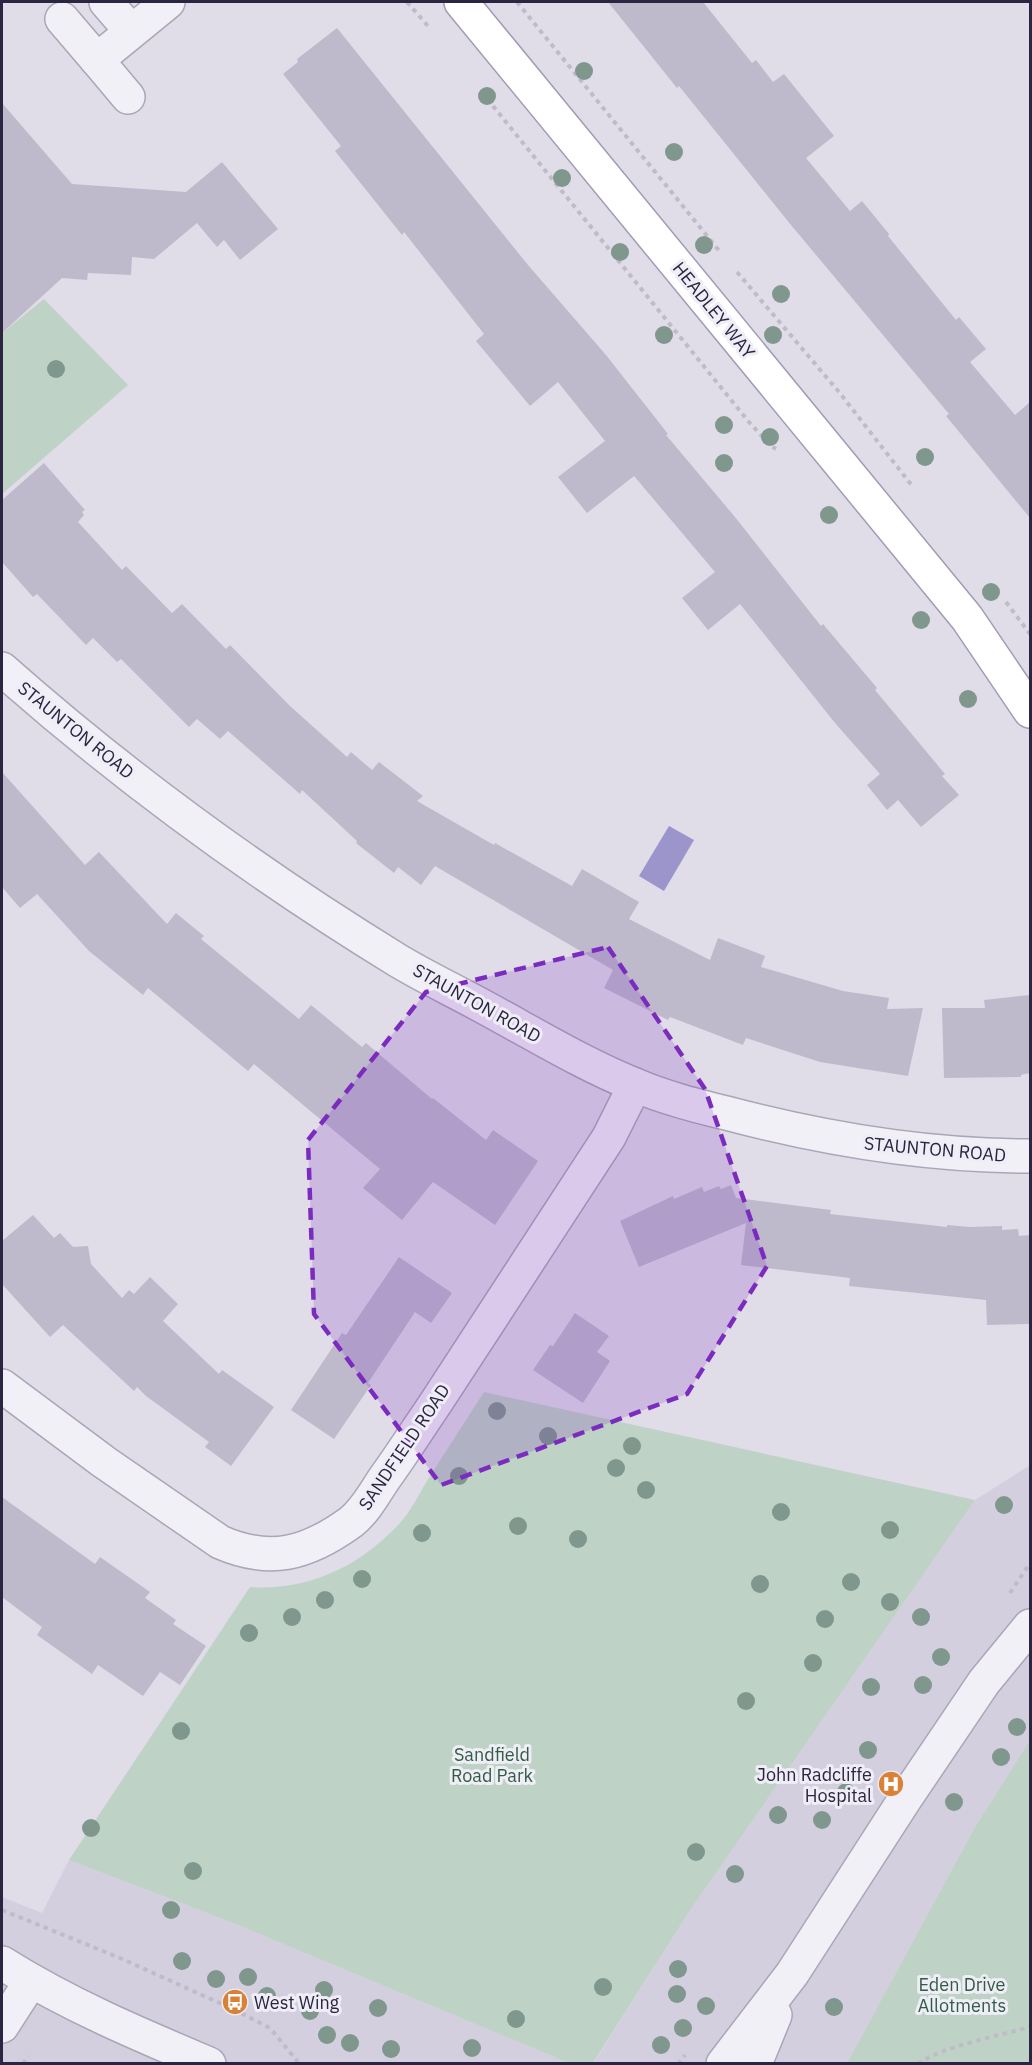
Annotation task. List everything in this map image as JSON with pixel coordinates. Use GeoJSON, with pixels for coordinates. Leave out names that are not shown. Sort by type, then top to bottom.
{"type":"FeatureCollection","features":[{"type":"Feature","properties":{"kind":"main road","name":"HEADLEY WAY"},"geometry":{"type":"LineString","coordinates":[[461,2],[967,618],[1030,711]]}},
{"type":"Feature","properties":{"kind":"main road","name":"HEADLEY WAY"},"geometry":{"type":"LineString","coordinates":[[967,618],[1030,680]]}},
{"type":"Feature","properties":{"kind":"street"},"geometry":{"type":"LineString","coordinates":[[106,2],[131,31]]}},
{"type":"Feature","properties":{"kind":"street"},"geometry":{"type":"LineString","coordinates":[[97,60],[168,2]]}},
{"type":"Feature","properties":{"kind":"street"},"geometry":{"type":"LineString","coordinates":[[62,19],[129,97]]}},
{"type":"Feature","properties":{"kind":"street","name":"STAUNTON ROAD"},"geometry":{"type":"LineString","coordinates":[[2,669],[69,728],[149,790],[229,849],[308,902],[399,961],[564,1051],[635,1085],[709,1108],[833,1138],[982,1156],[1030,1156]]}},
{"type":"Feature","properties":{"kind":"street","name":"SANDFIELD ROAD"},"geometry":{"type":"LineString","coordinates":[[2,1386],[104,1462],[220,1542],[254,1553],[276,1555],[301,1549],[330,1536],[353,1520],[367,1504],[407,1447],[609,1137],[635,1085]]}},
{"type":"Feature","properties":{"kind":"street"},"geometry":{"type":"LineString","coordinates":[[723,2064],[792,1974],[984,1682],[1030,1626]]}},
{"type":"Feature","properties":{"kind":"street"},"geometry":{"type":"LineString","coordinates":[[2,1963],[102,2018],[209,2064]]}},
{"type":"Feature","properties":{"kind":"street"},"geometry":{"type":"LineString","coordinates":[[755,2064],[792,1974]]}},
{"type":"Feature","properties":{"kind":"street"},"geometry":{"type":"LineString","coordinates":[[2,2026],[31,1981]]}},
{"type":"Feature","properties":{"kind":"path"},"geometry":{"type":"LineString","coordinates":[[517,2],[728,262]]}},
{"type":"Feature","properties":{"kind":"path"},"geometry":{"type":"LineString","coordinates":[[736,271],[838,392],[914,488]]}},
{"type":"Feature","properties":{"kind":"path"},"geometry":{"type":"LineString","coordinates":[[1002,597],[1030,634]]}},
{"type":"Feature","properties":{"kind":"path"},"geometry":{"type":"LineString","coordinates":[[2,1910],[120,1958],[235,2010],[270,2028],[298,2062],[303,2064]]}},
{"type":"Feature","properties":{"kind":"path"},"geometry":{"type":"LineString","coordinates":[[918,2064],[951,2049],[1030,2027]]}},
{"type":"Feature","properties":{"kind":"highlighted area"},"geometry":{"type":"Polygon","coordinates":[[[608,947],[705,1089],[767,1266],[687,1394],[441,1485],[314,1314],[308,1140],[426,992],[608,947]]]}},
{"type":"Feature","properties":{"kind":"shaded area"},"geometry":{"type":"Polygon","coordinates":[[[669,826],[694,840],[664,891],[639,876],[669,826]]]}},
{"type":"Feature","properties":{"kind":"shaded area","name":"John Radcliffe Hospital"},"geometry":{"type":"Polygon","coordinates":[[[1030,1465],[1030,1740],[975,1827],[847,2063],[593,2064],[689,1912],[975,1500],[1030,1465]]]}},
{"type":"Feature","properties":{"kind":"shaded area"},"geometry":{"type":"Polygon","coordinates":[[[69,1860],[233,1923],[569,2063],[2,2063],[2,1897],[42,1913],[69,1860]]]}},
{"type":"Feature","properties":{"kind":"green space"},"geometry":{"type":"Polygon","coordinates":[[[44,299],[128,385],[2,494],[2,333],[44,299]]]}},
{"type":"Feature","properties":{"kind":"green space","name":"Sandfield Road Park"},"geometry":{"type":"Polygon","coordinates":[[[484,1392],[975,1500],[689,1912],[593,2063],[569,2063],[233,1923],[69,1860],[250,1587],[293,1585],[313,1580],[332,1573],[368,1552],[408,1513],[484,1392]]]}},
{"type":"Feature","properties":{"kind":"green space","name":"Eden Drive Allotments"},"geometry":{"type":"Polygon","coordinates":[[[1030,1740],[1030,2063],[847,2063],[975,1827],[1030,1740]]]}},
{"type":"Feature","properties":{"kind":"building"},"geometry":{"type":"Polygon","coordinates":[[[608,2],[703,2],[752,63],[756,60],[773,82],[784,74],[834,136],[806,158],[850,211],[862,201],[956,320],[959,317],[986,349],[970,362],[1015,415],[1030,402],[1030,518],[946,416],[949,414],[608,2]]]}},
{"type":"Feature","properties":{"kind":"building"},"geometry":{"type":"Polygon","coordinates":[[[337,28],[528,265],[606,355],[668,434],[666,435],[735,517],[821,626],[823,624],[877,688],[875,690],[945,774],[942,776],[959,795],[921,827],[898,800],[887,810],[867,785],[880,774],[835,723],[740,604],[708,630],[682,598],[715,572],[634,476],[587,513],[558,477],[605,441],[558,382],[530,406],[476,341],[484,334],[404,232],[402,235],[335,151],[341,146],[283,74],[298,62],[297,59],[337,28]]]}},
{"type":"Feature","properties":{"kind":"building"},"geometry":{"type":"Polygon","coordinates":[[[2,103],[72,184],[186,192],[222,162],[278,229],[240,260],[224,240],[217,247],[197,223],[154,259],[132,257],[131,275],[88,273],[87,280],[62,278],[2,333],[2,103]]]}},
{"type":"Feature","properties":{"kind":"building"},"geometry":{"type":"Polygon","coordinates":[[[44,463],[85,510],[78,522],[122,570],[126,566],[172,613],[182,604],[226,649],[230,645],[290,706],[347,757],[351,752],[372,770],[379,762],[423,796],[417,801],[572,886],[582,869],[639,902],[629,919],[710,960],[718,938],[765,956],[761,967],[843,991],[889,998],[887,1009],[923,1008],[908,1076],[820,1062],[746,1038],[743,1045],[670,1017],[668,1020],[604,988],[613,970],[435,866],[421,885],[398,867],[394,873],[356,843],[357,841],[302,790],[300,794],[228,731],[220,739],[197,719],[189,727],[121,659],[117,662],[93,638],[86,645],[37,594],[33,597],[2,562],[2,500],[44,463]]]}},
{"type":"Feature","properties":{"kind":"building"},"geometry":{"type":"Polygon","coordinates":[[[2,772],[85,865],[99,852],[167,924],[176,913],[204,936],[201,939],[299,1019],[311,1005],[362,1047],[366,1043],[432,1099],[486,1140],[493,1130],[538,1161],[495,1225],[433,1182],[402,1220],[363,1188],[380,1169],[254,1064],[248,1071],[148,988],[143,995],[89,951],[37,894],[20,908],[2,887],[2,772]]]}},
{"type":"Feature","properties":{"kind":"building"},"geometry":{"type":"Polygon","coordinates":[[[1030,995],[1030,1073],[1021,1075],[1021,1077],[944,1078],[942,1008],[985,1008],[984,1000],[1030,995]]]}},
{"type":"Feature","properties":{"kind":"building"},"geometry":{"type":"Polygon","coordinates":[[[731,1185],[736,1198],[831,1210],[830,1214],[947,1227],[947,1225],[1002,1226],[1002,1230],[1018,1229],[1019,1236],[1030,1235],[1030,1324],[987,1325],[986,1300],[849,1286],[850,1278],[741,1265],[746,1223],[639,1267],[620,1221],[673,1196],[674,1199],[702,1187],[704,1192],[719,1186],[721,1189],[731,1185]]]}},
{"type":"Feature","properties":{"kind":"building"},"geometry":{"type":"Polygon","coordinates":[[[33,1215],[54,1238],[60,1233],[73,1247],[88,1246],[91,1264],[122,1298],[129,1290],[134,1294],[150,1277],[178,1304],[163,1321],[219,1374],[222,1370],[274,1407],[231,1466],[205,1447],[209,1442],[137,1387],[134,1391],[63,1325],[50,1337],[2,1284],[2,1241],[33,1215]]]}},
{"type":"Feature","properties":{"kind":"building"},"geometry":{"type":"Polygon","coordinates":[[[399,1257],[452,1293],[431,1323],[415,1312],[368,1383],[371,1385],[334,1439],[291,1410],[342,1333],[346,1335],[399,1257]]]}},
{"type":"Feature","properties":{"kind":"building"},"geometry":{"type":"Polygon","coordinates":[[[575,1313],[609,1336],[597,1352],[610,1361],[583,1403],[533,1370],[550,1345],[553,1346],[575,1313]]]}},
{"type":"Feature","properties":{"kind":"building"},"geometry":{"type":"Polygon","coordinates":[[[2,1497],[95,1564],[100,1557],[150,1592],[145,1598],[176,1620],[173,1624],[206,1646],[180,1685],[160,1672],[143,1696],[98,1665],[92,1674],[37,1635],[42,1627],[2,1597],[2,1497]]]}},
{"type":"Feature","properties":{"kind":"place","name":"John Radcliffe Hospital"},"geometry":{"type":"Point","coordinates":[891,1784]}},
{"type":"Feature","properties":{"kind":"place","name":"West Wing"},"geometry":{"type":"Point","coordinates":[235,2002]}}]}
